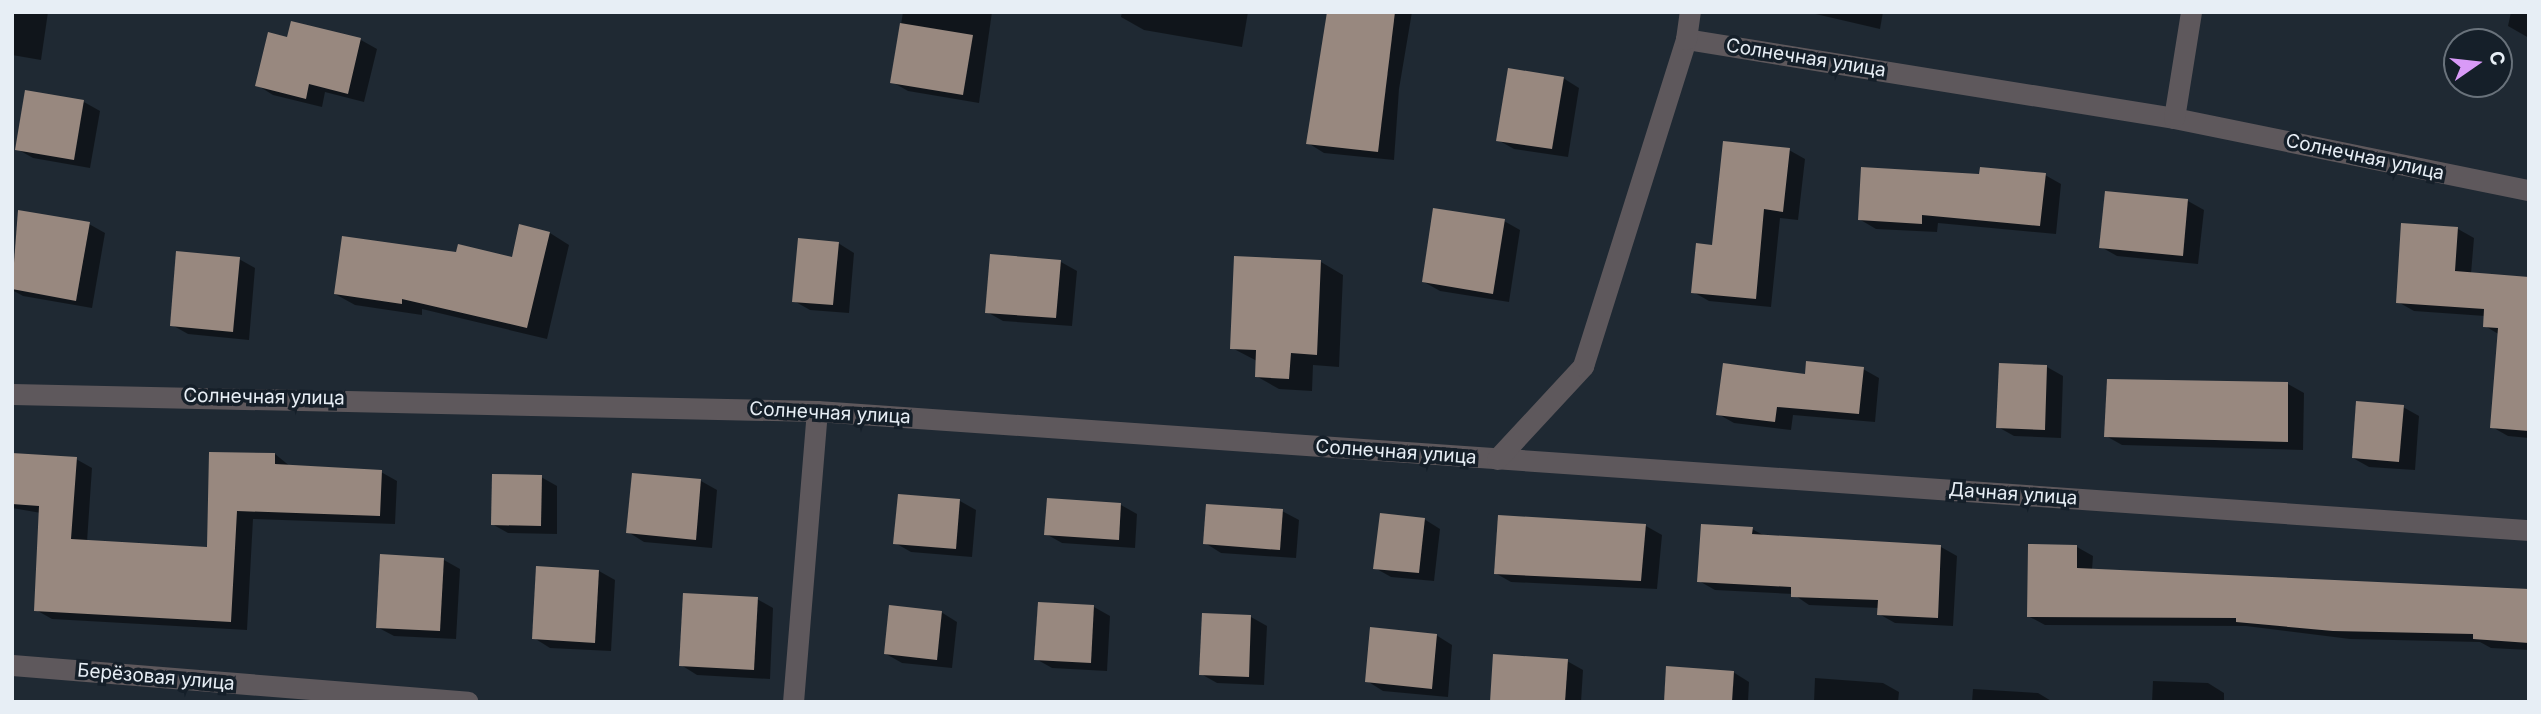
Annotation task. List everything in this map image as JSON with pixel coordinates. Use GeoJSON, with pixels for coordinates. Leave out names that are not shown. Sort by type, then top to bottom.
{"type":"FeatureCollection","features":[{"type":"Feature","properties":{"kind":"street"},"geometry":{"type":"LineString","coordinates":[[1686,38],[1690,12]]}},
{"type":"Feature","properties":{"kind":"street"},"geometry":{"type":"LineString","coordinates":[[2174,118],[2191,12]]}},
{"type":"Feature","properties":{"kind":"street","name":"Солнечная улица"},"geometry":{"type":"LineString","coordinates":[[12,394],[817,411],[1497,459],[1583,366],[1686,38],[2174,118],[2529,190]]}},
{"type":"Feature","properties":{"kind":"street"},"geometry":{"type":"LineString","coordinates":[[793,702],[817,411]]}},
{"type":"Feature","properties":{"kind":"street","name":"Дачная улица"},"geometry":{"type":"LineString","coordinates":[[1497,459],[2529,530]]}},
{"type":"Feature","properties":{"kind":"street","name":"Берёзовая улица"},"geometry":{"type":"LineString","coordinates":[[12,665],[467,702]]}},
{"type":"Feature","properties":{"kind":"building"},"geometry":{"type":"Polygon","coordinates":[[[1327,12],[1395,12],[1378,152],[1306,144],[1327,12]]]}},
{"type":"Feature","properties":{"kind":"building"},"geometry":{"type":"Polygon","coordinates":[[[291,21],[361,38],[348,94],[309,84],[306,99],[255,86],[268,32],[287,37],[291,21]]]}},
{"type":"Feature","properties":{"kind":"building"},"geometry":{"type":"Polygon","coordinates":[[[900,23],[973,35],[963,95],[890,83],[900,23]]]}},
{"type":"Feature","properties":{"kind":"building"},"geometry":{"type":"Polygon","coordinates":[[[1508,68],[1564,77],[1552,149],[1496,141],[1508,68]]]}},
{"type":"Feature","properties":{"kind":"building"},"geometry":{"type":"Polygon","coordinates":[[[25,90],[84,100],[74,160],[15,150],[25,90]]]}},
{"type":"Feature","properties":{"kind":"building"},"geometry":{"type":"Polygon","coordinates":[[[1723,141],[1790,148],[1783,212],[1764,209],[1756,299],[1691,293],[1696,243],[1712,245],[1723,141]]]}},
{"type":"Feature","properties":{"kind":"building"},"geometry":{"type":"Polygon","coordinates":[[[1861,167],[1979,174],[1980,167],[2046,173],[2040,226],[1922,215],[1922,224],[1858,220],[1861,167]]]}},
{"type":"Feature","properties":{"kind":"building"},"geometry":{"type":"Polygon","coordinates":[[[2105,191],[2188,199],[2183,256],[2099,248],[2105,191]]]}},
{"type":"Feature","properties":{"kind":"building"},"geometry":{"type":"Polygon","coordinates":[[[1433,208],[1505,219],[1493,294],[1422,282],[1433,208]]]}},
{"type":"Feature","properties":{"kind":"building"},"geometry":{"type":"Polygon","coordinates":[[[18,210],[90,222],[76,301],[12,289],[18,210]]]}},
{"type":"Feature","properties":{"kind":"building"},"geometry":{"type":"Polygon","coordinates":[[[2401,223],[2458,227],[2455,271],[2529,277],[2529,431],[2490,428],[2498,328],[2483,327],[2484,309],[2396,303],[2401,223]]]}},
{"type":"Feature","properties":{"kind":"building"},"geometry":{"type":"Polygon","coordinates":[[[519,224],[550,232],[527,328],[402,299],[402,304],[334,294],[342,236],[456,252],[458,244],[512,257],[519,224]]]}},
{"type":"Feature","properties":{"kind":"building"},"geometry":{"type":"Polygon","coordinates":[[[798,238],[839,242],[833,305],[792,302],[798,238]]]}},
{"type":"Feature","properties":{"kind":"building"},"geometry":{"type":"Polygon","coordinates":[[[176,251],[240,257],[233,332],[170,326],[176,251]]]}},
{"type":"Feature","properties":{"kind":"building"},"geometry":{"type":"Polygon","coordinates":[[[990,254],[1061,260],[1056,318],[985,313],[990,254]]]}},
{"type":"Feature","properties":{"kind":"building"},"geometry":{"type":"Polygon","coordinates":[[[1234,256],[1321,260],[1317,355],[1291,353],[1289,379],[1255,377],[1256,350],[1230,349],[1234,256]]]}},
{"type":"Feature","properties":{"kind":"building"},"geometry":{"type":"Polygon","coordinates":[[[1806,361],[1864,367],[1859,414],[1777,407],[1775,422],[1716,415],[1723,363],[1805,374],[1806,361]]]}},
{"type":"Feature","properties":{"kind":"building"},"geometry":{"type":"Polygon","coordinates":[[[1999,363],[2047,365],[2045,430],[1996,428],[1999,363]]]}},
{"type":"Feature","properties":{"kind":"building"},"geometry":{"type":"Polygon","coordinates":[[[2107,379],[2288,382],[2288,442],[2104,437],[2107,379]]]}},
{"type":"Feature","properties":{"kind":"building"},"geometry":{"type":"Polygon","coordinates":[[[2356,401],[2404,405],[2399,462],[2352,458],[2356,401]]]}},
{"type":"Feature","properties":{"kind":"building"},"geometry":{"type":"Polygon","coordinates":[[[209,452],[275,453],[275,464],[382,470],[380,516],[237,511],[231,622],[34,611],[39,506],[12,504],[12,453],[77,457],[71,539],[207,547],[209,452]]]}},
{"type":"Feature","properties":{"kind":"building"},"geometry":{"type":"Polygon","coordinates":[[[632,473],[701,479],[696,540],[626,533],[632,473]]]}},
{"type":"Feature","properties":{"kind":"building"},"geometry":{"type":"Polygon","coordinates":[[[492,474],[542,475],[541,526],[491,525],[492,474]]]}},
{"type":"Feature","properties":{"kind":"building"},"geometry":{"type":"Polygon","coordinates":[[[898,494],[960,499],[956,549],[893,544],[898,494]]]}},
{"type":"Feature","properties":{"kind":"building"},"geometry":{"type":"Polygon","coordinates":[[[1047,498],[1121,503],[1119,540],[1044,535],[1047,498]]]}},
{"type":"Feature","properties":{"kind":"building"},"geometry":{"type":"Polygon","coordinates":[[[1206,504],[1283,509],[1280,550],[1203,544],[1206,504]]]}},
{"type":"Feature","properties":{"kind":"building"},"geometry":{"type":"Polygon","coordinates":[[[1380,513],[1425,518],[1419,573],[1373,569],[1380,513]]]}},
{"type":"Feature","properties":{"kind":"building"},"geometry":{"type":"Polygon","coordinates":[[[1498,515],[1646,524],[1641,581],[1494,574],[1498,515]]]}},
{"type":"Feature","properties":{"kind":"building"},"geometry":{"type":"Polygon","coordinates":[[[1701,524],[1753,527],[1752,534],[1941,545],[1938,618],[1877,615],[1878,600],[1791,597],[1791,587],[1697,582],[1701,524]]]}},
{"type":"Feature","properties":{"kind":"building"},"geometry":{"type":"Polygon","coordinates":[[[2028,544],[2077,545],[2077,568],[2529,589],[2529,643],[2473,639],[2473,634],[2333,631],[2236,622],[2236,618],[2027,617],[2028,544]]]}},
{"type":"Feature","properties":{"kind":"building"},"geometry":{"type":"Polygon","coordinates":[[[380,554],[444,558],[440,631],[376,628],[380,554]]]}},
{"type":"Feature","properties":{"kind":"building"},"geometry":{"type":"Polygon","coordinates":[[[536,566],[599,570],[595,643],[532,639],[536,566]]]}},
{"type":"Feature","properties":{"kind":"building"},"geometry":{"type":"Polygon","coordinates":[[[683,593],[758,597],[754,670],[679,666],[683,593]]]}},
{"type":"Feature","properties":{"kind":"building"},"geometry":{"type":"Polygon","coordinates":[[[1038,602],[1094,605],[1091,663],[1034,660],[1038,602]]]}},
{"type":"Feature","properties":{"kind":"building"},"geometry":{"type":"Polygon","coordinates":[[[889,605],[942,611],[937,660],[884,654],[889,605]]]}},
{"type":"Feature","properties":{"kind":"building"},"geometry":{"type":"Polygon","coordinates":[[[1202,613],[1251,615],[1249,677],[1199,675],[1202,613]]]}},
{"type":"Feature","properties":{"kind":"building"},"geometry":{"type":"Polygon","coordinates":[[[1370,627],[1437,634],[1432,689],[1365,682],[1370,627]]]}},
{"type":"Feature","properties":{"kind":"building"},"geometry":{"type":"Polygon","coordinates":[[[1493,654],[1568,659],[1565,702],[1490,702],[1493,654]]]}},
{"type":"Feature","properties":{"kind":"building"},"geometry":{"type":"Polygon","coordinates":[[[1666,666],[1734,671],[1732,702],[1664,702],[1666,666]]]}}]}
